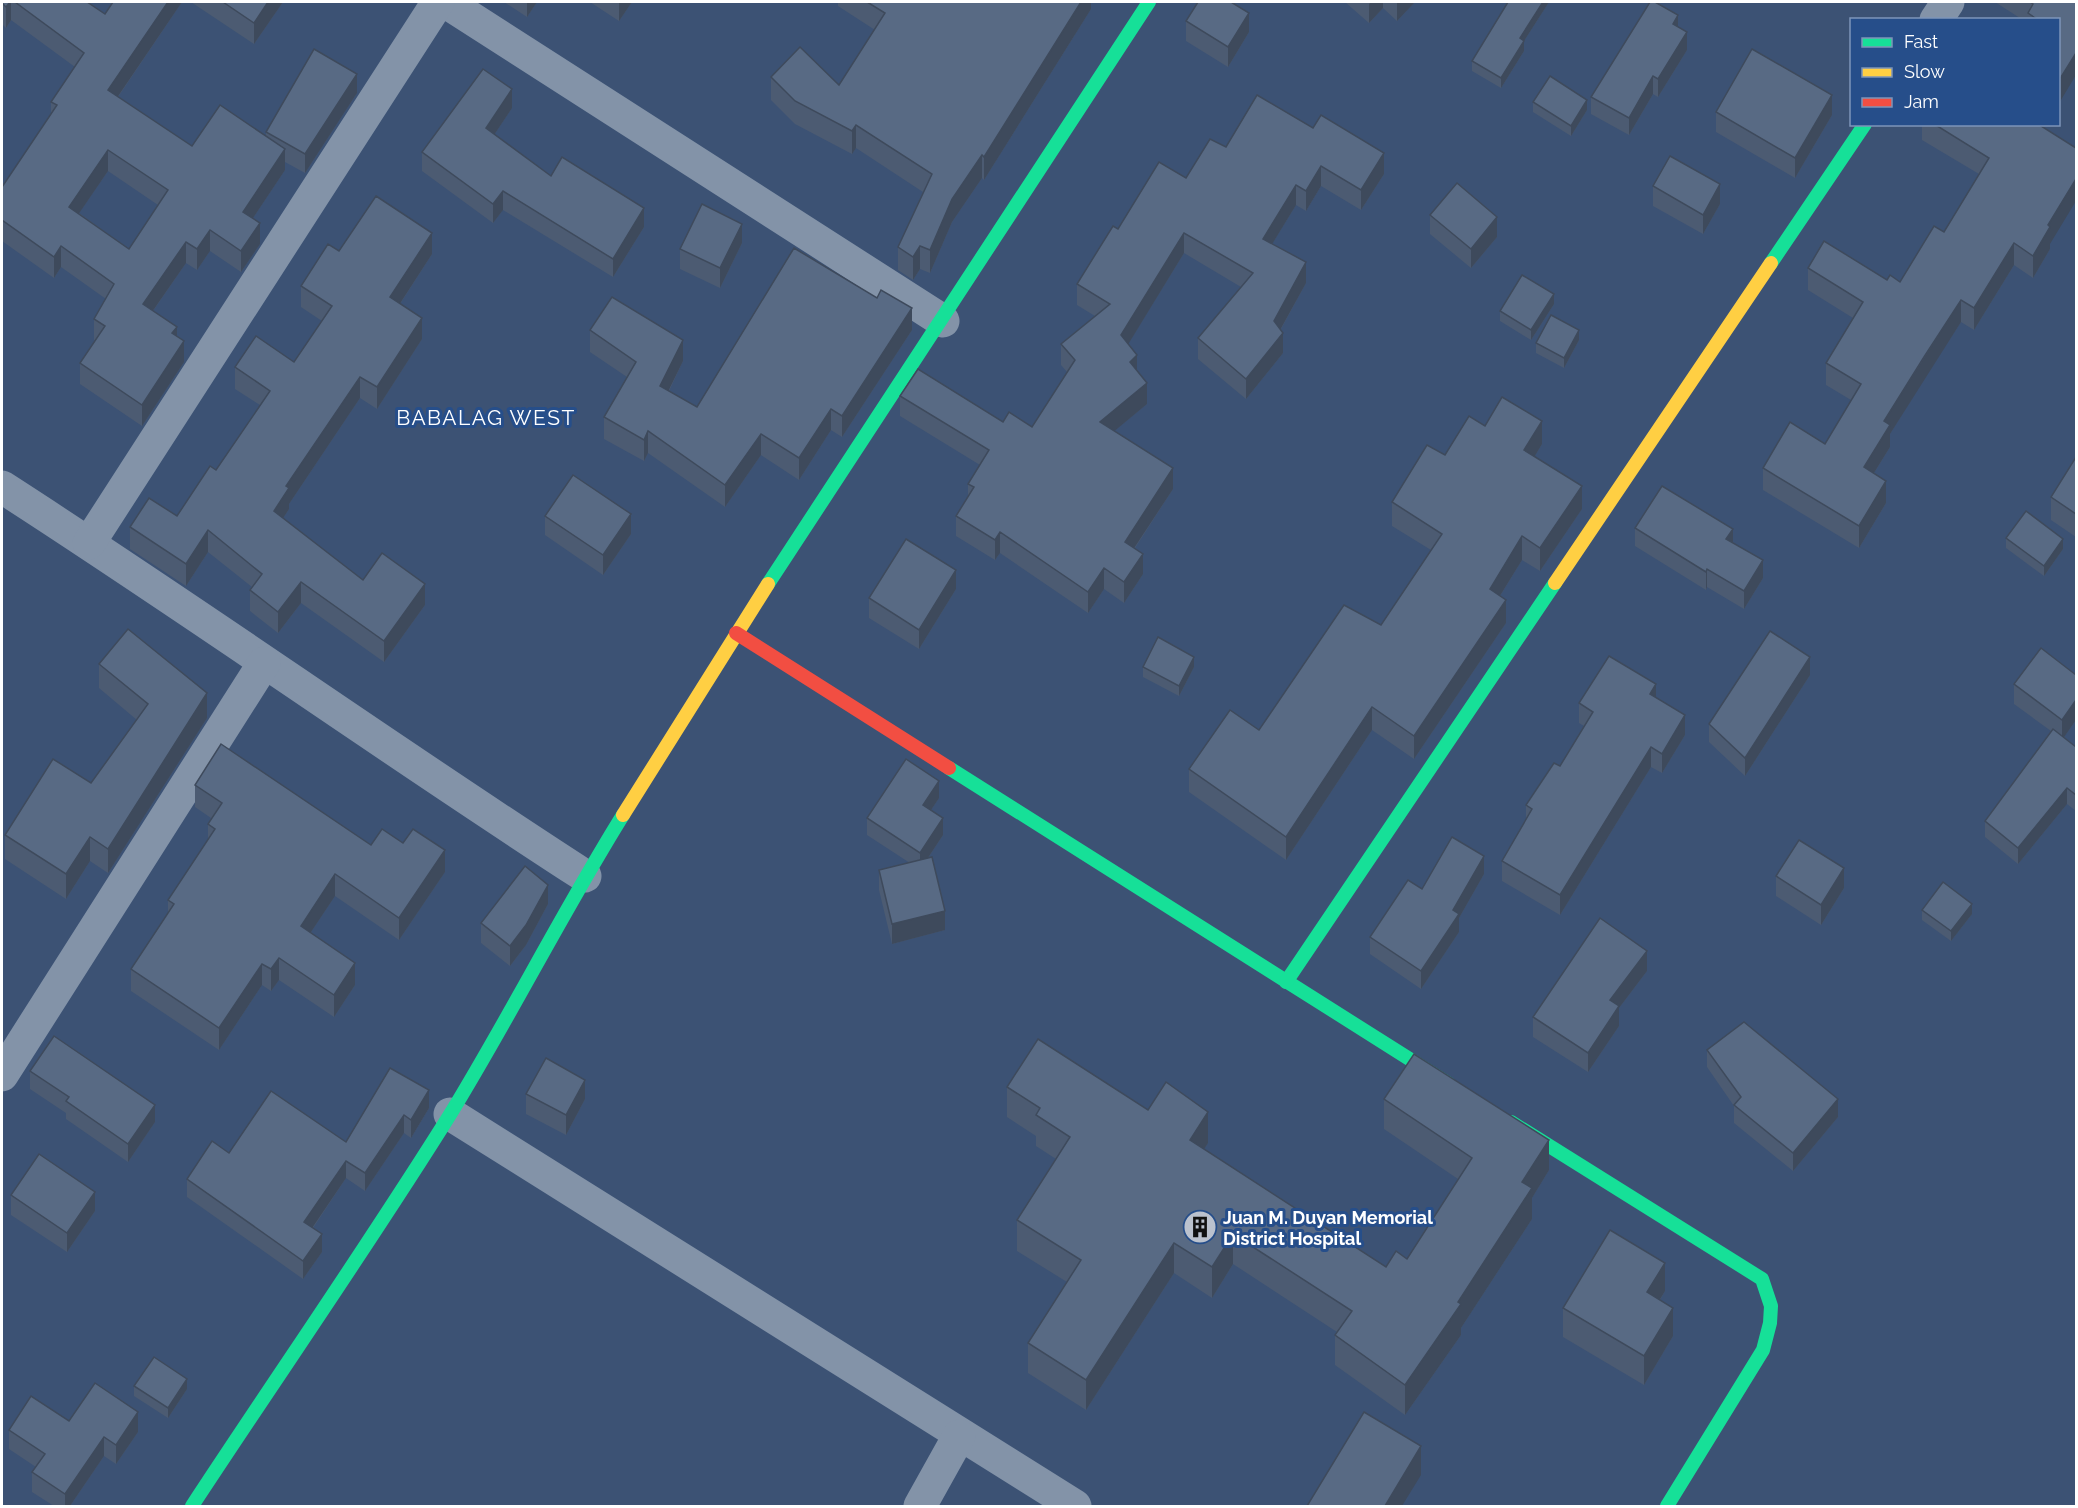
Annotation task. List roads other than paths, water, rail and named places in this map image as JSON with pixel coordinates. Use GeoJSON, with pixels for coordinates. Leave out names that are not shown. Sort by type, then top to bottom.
{"type":"FeatureCollection","features":[{"type":"Feature","properties":{"kind":"street"},"geometry":{"type":"LineString","coordinates":[[89,543],[438,2]]}},
{"type":"Feature","properties":{"kind":"street"},"geometry":{"type":"LineString","coordinates":[[446,2],[943,321]]}},
{"type":"Feature","properties":{"kind":"street"},"geometry":{"type":"LineString","coordinates":[[192,1506],[450,1114],[510,1014],[585,876],[736,633],[943,321],[1149,2]]}},
{"type":"Feature","properties":{"kind":"street"},"geometry":{"type":"LineString","coordinates":[[1937,18],[1948,2]]}},
{"type":"Feature","properties":{"kind":"street"},"geometry":{"type":"LineString","coordinates":[[1286,982],[1864,126]]}},
{"type":"Feature","properties":{"kind":"street"},"geometry":{"type":"LineString","coordinates":[[2,487],[585,876]]}},
{"type":"Feature","properties":{"kind":"street"},"geometry":{"type":"LineString","coordinates":[[736,633],[1458,1089]]}},
{"type":"Feature","properties":{"kind":"street"},"geometry":{"type":"LineString","coordinates":[[2,1075],[264,663]]}},
{"type":"Feature","properties":{"kind":"street"},"geometry":{"type":"LineString","coordinates":[[450,1114],[959,1436],[1075,1506]]}},
{"type":"Feature","properties":{"kind":"street"},"geometry":{"type":"LineString","coordinates":[[1499,1115],[1762,1279],[1772,1295],[1771,1323],[1762,1350],[1667,1506]]}},
{"type":"Feature","properties":{"kind":"street"},"geometry":{"type":"LineString","coordinates":[[920,1506],[959,1436]]}},
{"type":"Feature","properties":{"kind":"place","name":"Juan M. Duyan Memorial District Hospital"},"geometry":{"type":"Point","coordinates":[1200,1227]}},
{"type":"Feature","properties":{"kind":"district","name":"BABALAG WEST"},"geometry":{"type":"Point","coordinates":[486,417]}}]}
